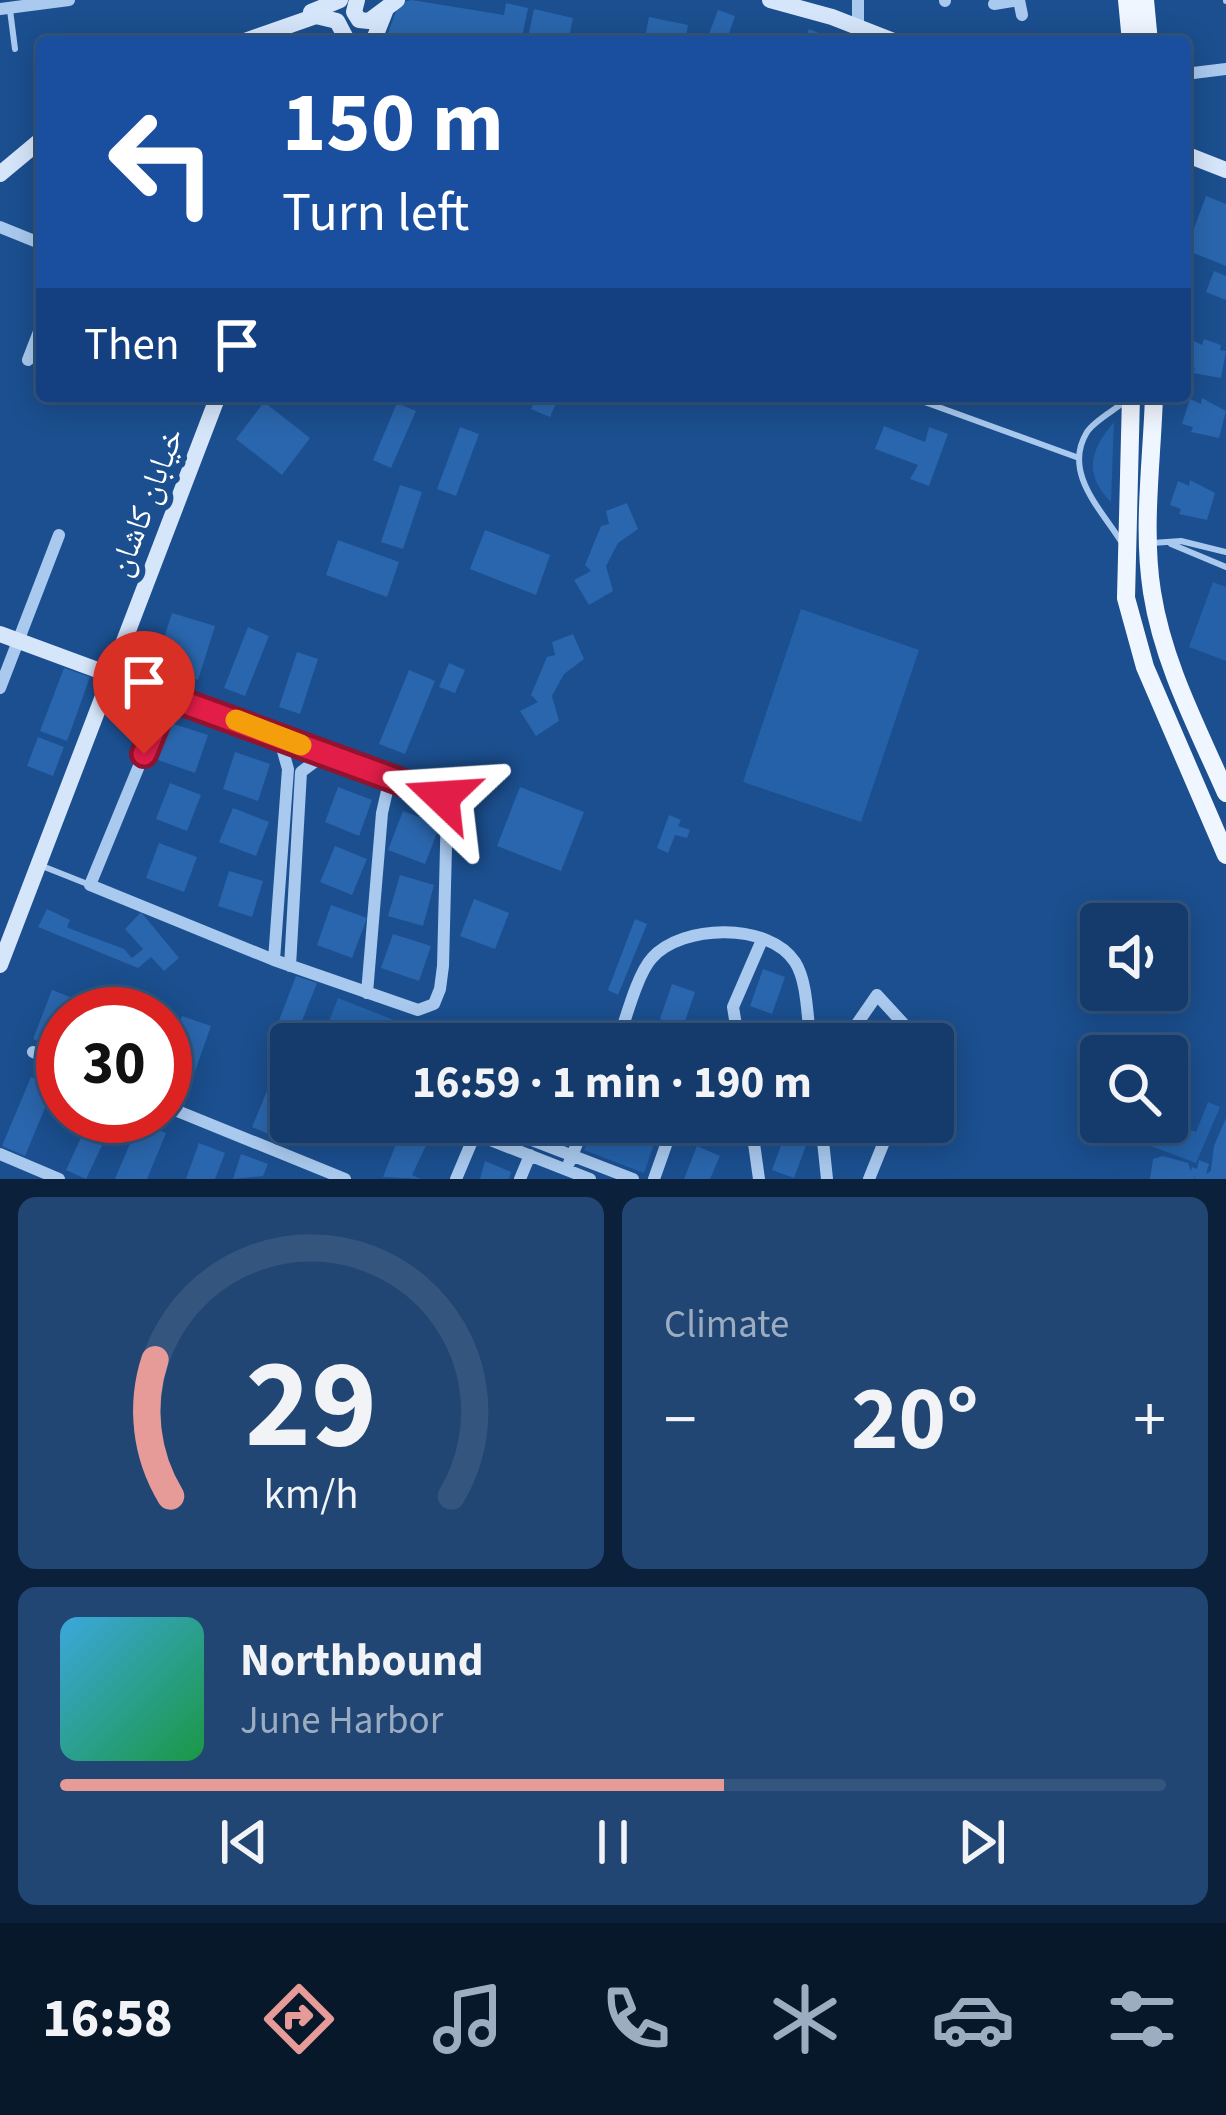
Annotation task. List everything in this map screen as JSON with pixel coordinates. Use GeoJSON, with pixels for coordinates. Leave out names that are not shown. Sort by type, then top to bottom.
{"type":"FeatureCollection","features":[{"type":"Feature","properties":{"kind":"main road"},"geometry":{"type":"LineString","coordinates":[[1127,0],[1130,36]]}},
{"type":"Feature","properties":{"kind":"main road"},"geometry":{"type":"LineString","coordinates":[[1144,0],[1148,36]]}},
{"type":"Feature","properties":{"kind":"main road"},"geometry":{"type":"LineString","coordinates":[[1131,402],[1126,598],[1145,667],[1226,855]]}},
{"type":"Feature","properties":{"kind":"main road"},"geometry":{"type":"LineString","coordinates":[[1154,402],[1148,546],[1151,592],[1166,655],[1226,793]]}},
{"type":"Feature","properties":{"kind":"main road"},"geometry":{"type":"LineString","coordinates":[[1125,549],[1137,561],[1148,546]]}},
{"type":"Feature","properties":{"kind":"street"},"geometry":{"type":"LineString","coordinates":[[5,9],[68,0]]}},
{"type":"Feature","properties":{"kind":"street"},"geometry":{"type":"LineString","coordinates":[[257,36],[303,12],[340,0]]}},
{"type":"Feature","properties":{"kind":"street"},"geometry":{"type":"LineString","coordinates":[[357,0],[354,12],[359,20],[377,18],[392,4]]}},
{"type":"Feature","properties":{"kind":"street"},"geometry":{"type":"LineString","coordinates":[[770,0],[801,4],[881,36]]}},
{"type":"Feature","properties":{"kind":"street"},"geometry":{"type":"LineString","coordinates":[[858,0],[858,27]]}},
{"type":"Feature","properties":{"kind":"street"},"geometry":{"type":"LineString","coordinates":[[994,4],[1019,0],[1022,15]]}},
{"type":"Feature","properties":{"kind":"street"},"geometry":{"type":"LineString","coordinates":[[376,36],[392,4]]}},
{"type":"Feature","properties":{"kind":"street"},"geometry":{"type":"LineString","coordinates":[[303,12],[330,17],[346,36]]}},
{"type":"Feature","properties":{"kind":"street"},"geometry":{"type":"LineString","coordinates":[[1191,73],[1226,69]]}},
{"type":"Feature","properties":{"kind":"street"},"geometry":{"type":"LineString","coordinates":[[0,174],[36,145]]}},
{"type":"Feature","properties":{"kind":"street"},"geometry":{"type":"LineString","coordinates":[[1191,156],[1226,170]]}},
{"type":"Feature","properties":{"kind":"street"},"geometry":{"type":"LineString","coordinates":[[0,227],[36,242]]}},
{"type":"Feature","properties":{"kind":"street"},"geometry":{"type":"LineString","coordinates":[[28,360],[36,339]]}},
{"type":"Feature","properties":{"kind":"street","name":"خیابان کاشان"},"geometry":{"type":"LineString","coordinates":[[0,965],[216,402]]}},
{"type":"Feature","properties":{"kind":"street"},"geometry":{"type":"LineString","coordinates":[[0,688],[59,536]]}},
{"type":"Feature","properties":{"kind":"street"},"geometry":{"type":"LineString","coordinates":[[0,634],[111,675]]}},
{"type":"Feature","properties":{"kind":"street"},"geometry":{"type":"LineString","coordinates":[[162,710],[91,886],[274,960],[418,1010],[434,1004],[440,989],[447,807],[442,797],[431,794]]}},
{"type":"Feature","properties":{"kind":"street"},"geometry":{"type":"LineString","coordinates":[[279,736],[295,771],[290,966]]}},
{"type":"Feature","properties":{"kind":"street"},"geometry":{"type":"LineString","coordinates":[[295,771],[325,754]]}},
{"type":"Feature","properties":{"kind":"street"},"geometry":{"type":"LineString","coordinates":[[274,960],[295,771]]}},
{"type":"Feature","properties":{"kind":"street"},"geometry":{"type":"LineString","coordinates":[[367,993],[382,813],[390,778]]}},
{"type":"Feature","properties":{"kind":"street"},"geometry":{"type":"LineString","coordinates":[[624,1023],[650,959],[672,944],[708,932],[727,932],[762,940],[791,956],[799,968],[808,1023]]}},
{"type":"Feature","properties":{"kind":"street"},"geometry":{"type":"LineString","coordinates":[[736,1023],[734,1007],[762,940]]}},
{"type":"Feature","properties":{"kind":"street"},"geometry":{"type":"LineString","coordinates":[[858,1023],[877,995],[903,1023]]}},
{"type":"Feature","properties":{"kind":"street"},"geometry":{"type":"LineString","coordinates":[[192,1117],[345,1179]]}},
{"type":"Feature","properties":{"kind":"street"},"geometry":{"type":"LineString","coordinates":[[456,1179],[467,1143]]}},
{"type":"Feature","properties":{"kind":"street"},"geometry":{"type":"LineString","coordinates":[[504,1143],[530,1155],[633,1179]]}},
{"type":"Feature","properties":{"kind":"street"},"geometry":{"type":"LineString","coordinates":[[529,1143],[570,1163],[590,1179]]}},
{"type":"Feature","properties":{"kind":"street"},"geometry":{"type":"LineString","coordinates":[[570,1163],[578,1143]]}},
{"type":"Feature","properties":{"kind":"street"},"geometry":{"type":"LineString","coordinates":[[653,1179],[666,1143]]}},
{"type":"Feature","properties":{"kind":"street"},"geometry":{"type":"LineString","coordinates":[[754,1143],[759,1179]]}},
{"type":"Feature","properties":{"kind":"street"},"geometry":{"type":"LineString","coordinates":[[823,1143],[827,1179]]}},
{"type":"Feature","properties":{"kind":"street"},"geometry":{"type":"LineString","coordinates":[[869,1179],[884,1143]]}},
{"type":"Feature","properties":{"kind":"street"},"geometry":{"type":"LineString","coordinates":[[0,1154],[37,1175],[59,1179]]}},
{"type":"Feature","properties":{"kind":"street"},"geometry":{"type":"LineString","coordinates":[[520,1179],[530,1155]]}},
{"type":"Feature","properties":{"kind":"lane"},"geometry":{"type":"LineString","coordinates":[[5,9],[15,49]]}},
{"type":"Feature","properties":{"kind":"lane"},"geometry":{"type":"LineString","coordinates":[[925,402],[1079,458]]}},
{"type":"Feature","properties":{"kind":"lane"},"geometry":{"type":"LineString","coordinates":[[1124,402],[1088,431],[1079,458],[1082,484],[1125,549]]}},
{"type":"Feature","properties":{"kind":"lane"},"geometry":{"type":"LineString","coordinates":[[1148,546],[1181,541],[1226,551]]}},
{"type":"Feature","properties":{"kind":"lane"},"geometry":{"type":"LineString","coordinates":[[1171,544],[1226,567]]}},
{"type":"Feature","properties":{"kind":"lane"},"geometry":{"type":"LineString","coordinates":[[1197,557],[1201,547]]}},
{"type":"Feature","properties":{"kind":"lane"},"geometry":{"type":"LineString","coordinates":[[162,710],[180,701],[189,703],[431,794]]}},
{"type":"Feature","properties":{"kind":"lane"},"geometry":{"type":"LineString","coordinates":[[38,864],[91,886]]}},
{"type":"Feature","properties":{"kind":"shaded area"},"geometry":{"type":"Polygon","coordinates":[[[1114,422],[1111,502],[1096,482],[1093,462],[1099,442],[1114,422]]]}},
{"type":"Feature","properties":{"kind":"shaded area"},"geometry":{"type":"Polygon","coordinates":[[[1213,582],[1226,587],[1226,661],[1189,647],[1213,582]]]}},
{"type":"Feature","properties":{"kind":"shaded area"},"geometry":{"type":"Polygon","coordinates":[[[801,609],[919,650],[861,822],[743,782],[801,609]]]}},
{"type":"Feature","properties":{"kind":"shaded area"},"geometry":{"type":"Polygon","coordinates":[[[338,998],[401,1023],[328,1023],[338,998]]]}},
{"type":"Feature","properties":{"kind":"shaded area"},"geometry":{"type":"Polygon","coordinates":[[[1208,1102],[1220,1107],[1196,1163],[1143,1143],[1188,1143],[1188,1129],[1196,1132],[1208,1102]]]}},
{"type":"Feature","properties":{"kind":"shaded area"},"geometry":{"type":"Polygon","coordinates":[[[587,1143],[652,1143],[653,1147],[644,1173],[584,1150],[587,1143]]]}},
{"type":"Feature","properties":{"kind":"building"},"geometry":{"type":"Polygon","coordinates":[[[412,0],[504,15],[506,3],[528,8],[522,36],[407,36],[388,33],[399,3],[412,0]]]}},
{"type":"Feature","properties":{"kind":"building"},"geometry":{"type":"Polygon","coordinates":[[[534,9],[573,18],[569,36],[528,36],[534,9]]]}},
{"type":"Feature","properties":{"kind":"building"},"geometry":{"type":"Polygon","coordinates":[[[718,10],[735,16],[728,36],[708,36],[718,10]]]}},
{"type":"Feature","properties":{"kind":"building"},"geometry":{"type":"Polygon","coordinates":[[[649,17],[688,25],[686,36],[645,36],[649,17]]]}},
{"type":"Feature","properties":{"kind":"building"},"geometry":{"type":"Polygon","coordinates":[[[1206,196],[1226,204],[1226,266],[1191,252],[1191,236],[1206,196]]]}},
{"type":"Feature","properties":{"kind":"building"},"geometry":{"type":"Polygon","coordinates":[[[1214,271],[1226,276],[1226,300],[1206,292],[1214,271]]]}},
{"type":"Feature","properties":{"kind":"building"},"geometry":{"type":"Polygon","coordinates":[[[1204,339],[1226,351],[1221,378],[1193,373],[1192,340],[1202,345],[1204,339]]]}},
{"type":"Feature","properties":{"kind":"building"},"geometry":{"type":"Polygon","coordinates":[[[1202,398],[1226,411],[1219,438],[1191,432],[1193,427],[1182,424],[1191,399],[1201,404],[1202,398]]]}},
{"type":"Feature","properties":{"kind":"building"},"geometry":{"type":"Polygon","coordinates":[[[264,402],[310,438],[282,475],[236,439],[264,402]]]}},
{"type":"Feature","properties":{"kind":"building"},"geometry":{"type":"Polygon","coordinates":[[[534,402],[557,402],[550,417],[531,409],[534,402]]]}},
{"type":"Feature","properties":{"kind":"building"},"geometry":{"type":"Polygon","coordinates":[[[397,403],[416,411],[391,468],[373,460],[397,403]]]}},
{"type":"Feature","properties":{"kind":"building"},"geometry":{"type":"Polygon","coordinates":[[[884,426],[925,442],[929,427],[948,434],[929,486],[910,479],[918,465],[875,449],[884,426]]]}},
{"type":"Feature","properties":{"kind":"building"},"geometry":{"type":"Polygon","coordinates":[[[460,427],[479,434],[456,496],[437,489],[460,427]]]}},
{"type":"Feature","properties":{"kind":"building"},"geometry":{"type":"Polygon","coordinates":[[[1190,480],[1215,493],[1207,520],[1179,514],[1181,509],[1170,505],[1178,481],[1189,486],[1190,480]]]}},
{"type":"Feature","properties":{"kind":"building"},"geometry":{"type":"Polygon","coordinates":[[[400,485],[422,492],[403,549],[381,542],[400,485]]]}},
{"type":"Feature","properties":{"kind":"building"},"geometry":{"type":"Polygon","coordinates":[[[627,503],[638,529],[618,543],[606,566],[613,591],[589,605],[574,580],[591,571],[585,565],[601,526],[609,524],[606,511],[627,503]]]}},
{"type":"Feature","properties":{"kind":"building"},"geometry":{"type":"Polygon","coordinates":[[[485,530],[550,555],[536,595],[470,569],[485,530]]]}},
{"type":"Feature","properties":{"kind":"building"},"geometry":{"type":"Polygon","coordinates":[[[338,540],[399,562],[387,597],[326,575],[338,540]]]}},
{"type":"Feature","properties":{"kind":"building"},"geometry":{"type":"Polygon","coordinates":[[[172,613],[215,626],[198,680],[155,666],[172,613]]]}},
{"type":"Feature","properties":{"kind":"building"},"geometry":{"type":"Polygon","coordinates":[[[248,627],[269,636],[245,696],[224,688],[248,627]]]}},
{"type":"Feature","properties":{"kind":"building"},"geometry":{"type":"Polygon","coordinates":[[[573,634],[584,659],[564,674],[552,696],[559,721],[536,736],[520,711],[538,702],[531,695],[547,657],[555,655],[552,642],[573,634]]]}},
{"type":"Feature","properties":{"kind":"building"},"geometry":{"type":"Polygon","coordinates":[[[297,652],[318,659],[300,714],[279,707],[297,652]]]}},
{"type":"Feature","properties":{"kind":"building"},"geometry":{"type":"Polygon","coordinates":[[[449,663],[465,670],[455,693],[439,687],[449,663]]]}},
{"type":"Feature","properties":{"kind":"building"},"geometry":{"type":"Polygon","coordinates":[[[64,668],[90,677],[67,741],[40,731],[64,668]]]}},
{"type":"Feature","properties":{"kind":"building"},"geometry":{"type":"Polygon","coordinates":[[[409,670],[435,681],[405,754],[379,744],[409,670]]]}},
{"type":"Feature","properties":{"kind":"building"},"geometry":{"type":"Polygon","coordinates":[[[171,723],[208,735],[195,773],[158,760],[171,723]]]}},
{"type":"Feature","properties":{"kind":"building"},"geometry":{"type":"Polygon","coordinates":[[[38,737],[64,747],[53,776],[27,766],[38,737]]]}},
{"type":"Feature","properties":{"kind":"building"},"geometry":{"type":"Polygon","coordinates":[[[235,752],[270,764],[258,801],[223,789],[235,752]]]}},
{"type":"Feature","properties":{"kind":"building"},"geometry":{"type":"Polygon","coordinates":[[[170,783],[201,795],[187,831],[156,819],[170,783]]]}},
{"type":"Feature","properties":{"kind":"building"},"geometry":{"type":"Polygon","coordinates":[[[338,787],[372,800],[359,836],[325,822],[338,787]]]}},
{"type":"Feature","properties":{"kind":"building"},"geometry":{"type":"Polygon","coordinates":[[[520,787],[584,812],[561,871],[497,846],[520,787]]]}},
{"type":"Feature","properties":{"kind":"building"},"geometry":{"type":"Polygon","coordinates":[[[233,808],[269,822],[256,856],[219,842],[233,808]]]}},
{"type":"Feature","properties":{"kind":"building"},"geometry":{"type":"Polygon","coordinates":[[[403,811],[440,825],[425,864],[388,850],[403,811]]]}},
{"type":"Feature","properties":{"kind":"building"},"geometry":{"type":"Polygon","coordinates":[[[669,815],[681,820],[678,826],[690,830],[687,838],[675,835],[668,853],[657,848],[669,815]]]}},
{"type":"Feature","properties":{"kind":"building"},"geometry":{"type":"Polygon","coordinates":[[[159,843],[197,857],[184,892],[146,878],[159,843]]]}},
{"type":"Feature","properties":{"kind":"building"},"geometry":{"type":"Polygon","coordinates":[[[335,846],[367,859],[352,895],[320,882],[335,846]]]}},
{"type":"Feature","properties":{"kind":"building"},"geometry":{"type":"Polygon","coordinates":[[[229,871],[263,881],[252,917],[218,906],[229,871]]]}},
{"type":"Feature","properties":{"kind":"building"},"geometry":{"type":"Polygon","coordinates":[[[400,875],[434,885],[423,926],[388,916],[400,875]]]}},
{"type":"Feature","properties":{"kind":"building"},"geometry":{"type":"Polygon","coordinates":[[[474,899],[509,913],[495,949],[460,936],[474,899]]]}},
{"type":"Feature","properties":{"kind":"building"},"geometry":{"type":"Polygon","coordinates":[[[331,905],[367,918],[352,958],[317,945],[331,905]]]}},
{"type":"Feature","properties":{"kind":"building"},"geometry":{"type":"Polygon","coordinates":[[[47,909],[70,920],[67,927],[124,949],[132,958],[143,949],[125,929],[141,912],[179,958],[164,971],[151,957],[138,968],[38,927],[47,909]]]}},
{"type":"Feature","properties":{"kind":"building"},"geometry":{"type":"Polygon","coordinates":[[[635,919],[647,924],[618,995],[608,990],[635,919]]]}},
{"type":"Feature","properties":{"kind":"building"},"geometry":{"type":"Polygon","coordinates":[[[393,934],[431,946],[419,981],[381,968],[393,934]]]}},
{"type":"Feature","properties":{"kind":"building"},"geometry":{"type":"Polygon","coordinates":[[[763,969],[785,977],[772,1014],[750,1006],[763,969]]]}},
{"type":"Feature","properties":{"kind":"building"},"geometry":{"type":"Polygon","coordinates":[[[296,976],[317,983],[301,1023],[278,1023],[296,976]]]}},
{"type":"Feature","properties":{"kind":"building"},"geometry":{"type":"Polygon","coordinates":[[[672,984],[695,992],[684,1023],[660,1019],[672,984]]]}},
{"type":"Feature","properties":{"kind":"building"},"geometry":{"type":"Polygon","coordinates":[[[192,1019],[211,1026],[192,1080],[192,1019]]]}},
{"type":"Feature","properties":{"kind":"building"},"geometry":{"type":"Polygon","coordinates":[[[31,1077],[36,1079],[36,1129],[25,1156],[2,1146],[31,1077]]]}},
{"type":"Feature","properties":{"kind":"building"},"geometry":{"type":"Polygon","coordinates":[[[270,1084],[270,1135],[252,1127],[270,1084]]]}},
{"type":"Feature","properties":{"kind":"building"},"geometry":{"type":"Polygon","coordinates":[[[1226,1118],[1226,1179],[1150,1179],[1153,1159],[1163,1156],[1188,1163],[1191,1171],[1197,1169],[1199,1160],[1209,1164],[1206,1174],[1211,1171],[1214,1146],[1226,1118]]]}},
{"type":"Feature","properties":{"kind":"building"},"geometry":{"type":"Polygon","coordinates":[[[78,1143],[103,1143],[86,1179],[66,1170],[78,1143]]]}},
{"type":"Feature","properties":{"kind":"building"},"geometry":{"type":"Polygon","coordinates":[[[130,1143],[162,1143],[147,1179],[115,1179],[130,1143]]]}},
{"type":"Feature","properties":{"kind":"building"},"geometry":{"type":"Polygon","coordinates":[[[199,1143],[225,1153],[215,1179],[186,1179],[199,1143]]]}},
{"type":"Feature","properties":{"kind":"building"},"geometry":{"type":"Polygon","coordinates":[[[396,1143],[427,1143],[412,1175],[421,1179],[383,1177],[396,1143]]]}},
{"type":"Feature","properties":{"kind":"building"},"geometry":{"type":"Polygon","coordinates":[[[782,1143],[807,1143],[794,1178],[772,1170],[782,1143]]]}},
{"type":"Feature","properties":{"kind":"building"},"geometry":{"type":"Polygon","coordinates":[[[697,1146],[720,1156],[710,1179],[684,1179],[697,1146]]]}},
{"type":"Feature","properties":{"kind":"building"},"geometry":{"type":"Polygon","coordinates":[[[241,1154],[268,1164],[263,1176],[233,1179],[241,1154]]]}},
{"type":"Feature","properties":{"kind":"building"},"geometry":{"type":"Polygon","coordinates":[[[485,1161],[511,1172],[509,1179],[480,1179],[485,1161]]]}},
{"type":"Feature","properties":{"kind":"slow traffic"},"geometry":{"type":"LineString","coordinates":[[236,720],[301,745]]}},
{"type":"Feature","properties":{"kind":"route"},"geometry":{"type":"LineString","coordinates":[[144,754],[162,710],[180,701],[442,797]]}}]}
